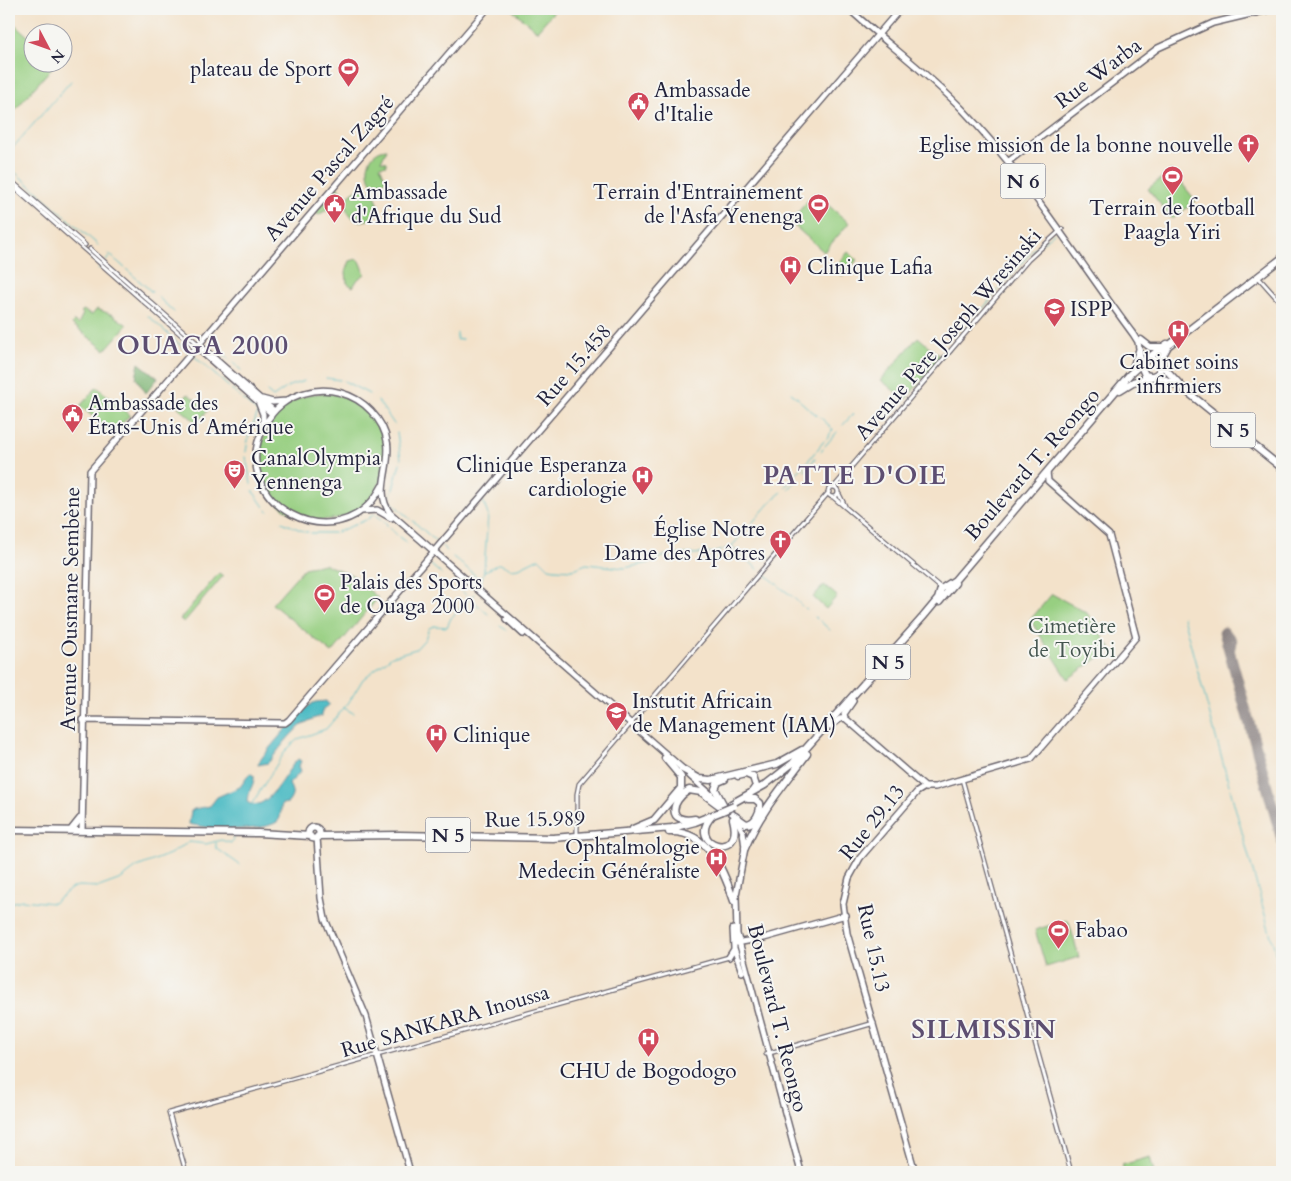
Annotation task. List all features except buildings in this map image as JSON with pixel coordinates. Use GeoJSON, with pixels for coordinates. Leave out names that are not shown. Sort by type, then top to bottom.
{"type":"FeatureCollection","features":[{"type":"Feature","properties":{"kind":"highway"},"geometry":{"type":"LineString","coordinates":[[1257,276],[1145,361],[1144,373],[1150,377],[1159,374],[1160,365],[1168,346],[1257,276],[1282,256]]}},
{"type":"Feature","properties":{"kind":"highway"},"geometry":{"type":"LineString","coordinates":[[1141,340],[1150,347],[1163,347]]}},
{"type":"Feature","properties":{"kind":"highway","name":"N 5"},"geometry":{"type":"LineString","coordinates":[[1139,351],[1145,361],[1160,365],[1185,390],[1282,468]]}},
{"type":"Feature","properties":{"kind":"highway","name":"Boulevard T. Reongo"},"geometry":{"type":"LineString","coordinates":[[1046,474],[1130,374],[1145,361]]}},
{"type":"Feature","properties":{"kind":"highway","name":"N 5"},"geometry":{"type":"LineString","coordinates":[[633,830],[671,826],[732,805],[747,798],[785,771],[810,748],[853,701],[942,589],[1119,391],[1133,382],[1150,377],[1167,380],[1185,390]]}},
{"type":"Feature","properties":{"kind":"highway","name":"N 5"},"geometry":{"type":"LineString","coordinates":[[810,748],[934,603],[942,589]]}},
{"type":"Feature","properties":{"kind":"highway"},"geometry":{"type":"LineString","coordinates":[[682,769],[700,779],[711,780],[781,762],[810,748]]}},
{"type":"Feature","properties":{"kind":"highway"},"geometry":{"type":"LineString","coordinates":[[744,850],[761,814],[810,748]]}},
{"type":"Feature","properties":{"kind":"highway"},"geometry":{"type":"LineString","coordinates":[[633,830],[654,820],[681,788],[681,777],[665,758]]}},
{"type":"Feature","properties":{"kind":"highway"},"geometry":{"type":"LineString","coordinates":[[719,809],[715,790],[716,784],[722,780],[746,774],[752,776],[756,786],[747,798],[757,800],[761,805],[753,822],[745,824],[734,817]]}},
{"type":"Feature","properties":{"kind":"highway"},"geometry":{"type":"LineString","coordinates":[[698,818],[683,820],[675,813],[674,804],[689,790],[701,792],[719,809]]}},
{"type":"Feature","properties":{"kind":"highway"},"geometry":{"type":"LineString","coordinates":[[719,809],[708,820],[705,830],[708,839],[716,845],[726,844],[733,839],[736,828],[734,817]]}},
{"type":"Feature","properties":{"kind":"highway","name":"N 5"},"geometry":{"type":"LineString","coordinates":[[80,826],[91,829],[314,834],[338,832],[576,833],[685,825],[719,809]]}},
{"type":"Feature","properties":{"kind":"highway","name":"N 5"},"geometry":{"type":"LineString","coordinates":[[9,829],[80,826],[236,832]]}},
{"type":"Feature","properties":{"kind":"highway"},"geometry":{"type":"LineString","coordinates":[[633,830],[679,832],[696,837],[706,844],[728,885],[734,902]]}},
{"type":"Feature","properties":{"kind":"main road","name":"Avenue Pascal Zagré"},"geometry":{"type":"LineString","coordinates":[[197,345],[485,9]]}},
{"type":"Feature","properties":{"kind":"main road","name":"N 6"},"geometry":{"type":"LineString","coordinates":[[851,9],[957,104],[1008,162],[1141,340],[1145,361]]}},
{"type":"Feature","properties":{"kind":"main road","name":"Rue 15.458"},"geometry":{"type":"LineString","coordinates":[[83,720],[286,722],[292,717],[900,9]]}},
{"type":"Feature","properties":{"kind":"main road"},"geometry":{"type":"LineString","coordinates":[[1008,162],[1161,44],[1212,22],[1243,12],[1264,9]]}},
{"type":"Feature","properties":{"kind":"main road","name":"Rue Warba"},"geometry":{"type":"LineString","coordinates":[[1008,162],[1158,48],[1209,24],[1244,14],[1272,9]]}},
{"type":"Feature","properties":{"kind":"main road","name":"N 6"},"geometry":{"type":"LineString","coordinates":[[1060,231],[1134,334],[1139,351]]}},
{"type":"Feature","properties":{"kind":"main road"},"geometry":{"type":"LineString","coordinates":[[197,345],[273,412]]}},
{"type":"Feature","properties":{"kind":"main road","name":"Avenue Ousmane Sembène"},"geometry":{"type":"LineString","coordinates":[[80,826],[89,473],[197,345]]}},
{"type":"Feature","properties":{"kind":"main road"},"geometry":{"type":"LineString","coordinates":[[257,398],[271,402],[288,400],[305,393],[327,390],[350,396],[368,407],[379,421],[388,443],[388,465],[382,486],[371,502],[359,512],[343,520],[321,523],[300,519],[280,507],[266,491],[258,473],[256,452],[263,428],[273,412],[288,400]]}},
{"type":"Feature","properties":{"kind":"main road"},"geometry":{"type":"LineString","coordinates":[[257,398],[263,414],[263,428]]}},
{"type":"Feature","properties":{"kind":"main road"},"geometry":{"type":"LineString","coordinates":[[853,701],[844,714],[845,718],[925,788],[962,780],[1033,761],[1139,637],[1108,531],[1048,481],[1046,474]]}},
{"type":"Feature","properties":{"kind":"main road"},"geometry":{"type":"LineString","coordinates":[[382,486],[384,501],[388,511],[682,769],[719,809]]}},
{"type":"Feature","properties":{"kind":"main road"},"geometry":{"type":"LineString","coordinates":[[359,512],[374,510],[388,515],[434,553]]}},
{"type":"Feature","properties":{"kind":"main road"},"geometry":{"type":"LineString","coordinates":[[962,780],[1032,758],[1135,638],[1136,631],[1108,531]]}},
{"type":"Feature","properties":{"kind":"main road"},"geometry":{"type":"LineString","coordinates":[[829,727],[840,719],[845,718]]}},
{"type":"Feature","properties":{"kind":"main road"},"geometry":{"type":"LineString","coordinates":[[630,724],[719,809],[734,817],[744,850]]}},
{"type":"Feature","properties":{"kind":"main road","name":"Rue 15.13"},"geometry":{"type":"LineString","coordinates":[[916,1172],[845,915],[850,883],[862,861],[925,788]]}},
{"type":"Feature","properties":{"kind":"main road","name":"Boulevard T. Reongo"},"geometry":{"type":"LineString","coordinates":[[734,817],[742,827],[745,840],[736,895],[737,949]]}},
{"type":"Feature","properties":{"kind":"main road"},"geometry":{"type":"LineString","coordinates":[[314,834],[325,919],[366,1016],[409,1172]]}},
{"type":"Feature","properties":{"kind":"main road","name":"Boulevard T. Reongo"},"geometry":{"type":"LineString","coordinates":[[744,850],[734,902],[737,949],[768,1052],[800,1172]]}},
{"type":"Feature","properties":{"kind":"main road"},"geometry":{"type":"LineString","coordinates":[[729,957],[746,942],[845,915]]}},
{"type":"Feature","properties":{"kind":"street"},"geometry":{"type":"LineString","coordinates":[[9,178],[84,245]]}},
{"type":"Feature","properties":{"kind":"street"},"geometry":{"type":"LineString","coordinates":[[9,183],[197,345]]}},
{"type":"Feature","properties":{"kind":"street","name":"Avenue Père Joseph Wresinski"},"geometry":{"type":"LineString","coordinates":[[829,492],[1028,260],[1060,231]]}},
{"type":"Feature","properties":{"kind":"street"},"geometry":{"type":"LineString","coordinates":[[90,249],[197,345]]}},
{"type":"Feature","properties":{"kind":"street"},"geometry":{"type":"LineString","coordinates":[[1257,276],[1282,304]]}},
{"type":"Feature","properties":{"kind":"street","name":"Avenue Père Joseph Wresinski"},"geometry":{"type":"LineString","coordinates":[[838,491],[842,478]]}},
{"type":"Feature","properties":{"kind":"street"},"geometry":{"type":"LineString","coordinates":[[834,487],[848,510]]}},
{"type":"Feature","properties":{"kind":"street"},"geometry":{"type":"LineString","coordinates":[[819,503],[832,497],[838,491]]}},
{"type":"Feature","properties":{"kind":"street"},"geometry":{"type":"LineString","coordinates":[[576,833],[577,787],[829,492],[832,497],[942,589]]}},
{"type":"Feature","properties":{"kind":"street"},"geometry":{"type":"LineString","coordinates":[[962,780],[1071,1172]]}},
{"type":"Feature","properties":{"kind":"street","name":"Rue SANKARA Inoussa"},"geometry":{"type":"LineString","coordinates":[[186,1172],[169,1114],[729,957]]}},
{"type":"Feature","properties":{"kind":"street"},"geometry":{"type":"LineString","coordinates":[[768,1052],[874,1023]]}},
{"type":"Feature","properties":{"kind":"green space"},"geometry":{"type":"Polygon","coordinates":[[[511,9],[556,9],[537,31],[511,9]]]}},
{"type":"Feature","properties":{"kind":"green space"},"geometry":{"type":"Polygon","coordinates":[[[9,19],[22,31],[22,72],[48,72],[9,117],[9,19]]]}},
{"type":"Feature","properties":{"kind":"green space"},"geometry":{"type":"Polygon","coordinates":[[[387,149],[381,161],[387,162],[387,165],[380,166],[386,181],[372,184],[368,173],[369,162],[376,153],[387,149]]]}},
{"type":"Feature","properties":{"kind":"green space","name":"Terrain de football Paagla Yiri"},"geometry":{"type":"Polygon","coordinates":[[[1171,170],[1196,201],[1172,219],[1148,189],[1171,170]]]}},
{"type":"Feature","properties":{"kind":"green space"},"geometry":{"type":"Polygon","coordinates":[[[337,186],[343,193],[340,209],[325,211],[318,215],[315,212],[337,186]]]}},
{"type":"Feature","properties":{"kind":"green space"},"geometry":{"type":"Polygon","coordinates":[[[362,189],[368,190],[373,194],[377,199],[377,211],[373,216],[368,220],[362,221],[356,220],[351,216],[347,211],[346,205],[347,199],[351,194],[356,190],[362,189]]]}},
{"type":"Feature","properties":{"kind":"green space","name":"Terrain d'Entrainement de l'Asfa Yenenga"},"geometry":{"type":"Polygon","coordinates":[[[814,193],[849,223],[824,252],[790,222],[814,193]]]}},
{"type":"Feature","properties":{"kind":"green space"},"geometry":{"type":"Polygon","coordinates":[[[848,252],[857,260],[843,276],[834,269],[848,252]]]}},
{"type":"Feature","properties":{"kind":"green space"},"geometry":{"type":"Polygon","coordinates":[[[357,259],[361,263],[365,274],[358,279],[353,287],[347,283],[346,271],[350,261],[357,259]]]}},
{"type":"Feature","properties":{"kind":"green space"},"geometry":{"type":"Polygon","coordinates":[[[97,309],[113,315],[127,325],[105,350],[72,324],[74,321],[78,324],[83,310],[92,315],[97,309]]]}},
{"type":"Feature","properties":{"kind":"green space"},"geometry":{"type":"Polygon","coordinates":[[[918,337],[941,357],[905,400],[881,380],[918,337]]]}},
{"type":"Feature","properties":{"kind":"green space"},"geometry":{"type":"Polygon","coordinates":[[[139,363],[158,378],[146,393],[136,378],[139,363]]]}},
{"type":"Feature","properties":{"kind":"green space"},"geometry":{"type":"Polygon","coordinates":[[[97,387],[130,415],[113,433],[80,406],[97,387]]]}},
{"type":"Feature","properties":{"kind":"green space"},"geometry":{"type":"Polygon","coordinates":[[[324,393],[351,400],[371,415],[382,435],[385,458],[381,481],[369,500],[349,514],[322,520],[296,515],[276,502],[265,482],[261,459],[264,435],[276,415],[296,400],[324,393]]]}},
{"type":"Feature","properties":{"kind":"green space"},"geometry":{"type":"Polygon","coordinates":[[[188,394],[208,410],[197,423],[178,407],[188,394]]]}},
{"type":"Feature","properties":{"kind":"green space","name":"Palais des Sports de Ouaga 2000"},"geometry":{"type":"Polygon","coordinates":[[[324,564],[352,575],[378,598],[332,653],[272,604],[304,568],[324,564]]]}},
{"type":"Feature","properties":{"kind":"green space"},"geometry":{"type":"Polygon","coordinates":[[[219,573],[223,576],[184,622],[180,619],[219,573]]]}},
{"type":"Feature","properties":{"kind":"green space"},"geometry":{"type":"Polygon","coordinates":[[[824,585],[837,596],[826,609],[813,597],[824,585]]]}},
{"type":"Feature","properties":{"kind":"green space","name":"Cimetière de Toyibi"},"geometry":{"type":"Polygon","coordinates":[[[1052,594],[1087,613],[1111,649],[1068,679],[1030,620],[1052,594]]]}},
{"type":"Feature","properties":{"kind":"green space","name":"Fabao"},"geometry":{"type":"Polygon","coordinates":[[[1067,920],[1079,957],[1046,967],[1035,930],[1067,920]]]}},
{"type":"Feature","properties":{"kind":"green space"},"geometry":{"type":"Polygon","coordinates":[[[1150,1157],[1154,1172],[1124,1172],[1122,1165],[1150,1157]]]}},
{"type":"Feature","properties":{"kind":"water"},"geometry":{"type":"Polygon","coordinates":[[[326,701],[329,705],[322,710],[322,716],[298,728],[268,763],[258,765],[272,745],[306,708],[314,702],[326,701]]]}},
{"type":"Feature","properties":{"kind":"water"},"geometry":{"type":"Polygon","coordinates":[[[298,759],[301,761],[299,766],[301,771],[289,784],[292,796],[288,803],[282,804],[280,818],[277,822],[258,828],[247,829],[189,824],[191,811],[210,806],[217,797],[240,787],[250,773],[254,776],[254,779],[247,802],[254,805],[262,803],[276,790],[298,759]]]}},
{"type":"Feature","properties":{"kind":"waterway"},"geometry":{"type":"LineString","coordinates":[[9,152],[71,81]]}},
{"type":"Feature","properties":{"kind":"waterway"},"geometry":{"type":"LineString","coordinates":[[9,167],[98,245]]}},
{"type":"Feature","properties":{"kind":"waterway"},"geometry":{"type":"LineString","coordinates":[[944,354],[1032,251],[1054,233]]}},
{"type":"Feature","properties":{"kind":"waterway"},"geometry":{"type":"LineString","coordinates":[[109,254],[152,292]]}},
{"type":"Feature","properties":{"kind":"waterway"},"geometry":{"type":"LineString","coordinates":[[106,261],[110,256]]}},
{"type":"Feature","properties":{"kind":"waterway"},"geometry":{"type":"LineString","coordinates":[[158,297],[174,312]]}},
{"type":"Feature","properties":{"kind":"waterway"},"geometry":{"type":"LineString","coordinates":[[148,316],[186,350]]}},
{"type":"Feature","properties":{"kind":"waterway"},"geometry":{"type":"LineString","coordinates":[[457,333],[457,340],[462,339]]}},
{"type":"Feature","properties":{"kind":"waterway"},"geometry":{"type":"LineString","coordinates":[[221,352],[241,370]]}},
{"type":"Feature","properties":{"kind":"waterway"},"geometry":{"type":"LineString","coordinates":[[193,355],[229,387]]}},
{"type":"Feature","properties":{"kind":"waterway"},"geometry":{"type":"LineString","coordinates":[[326,378],[340,380]]}},
{"type":"Feature","properties":{"kind":"waterway"},"geometry":{"type":"LineString","coordinates":[[267,392],[273,397],[289,386],[304,381]]}},
{"type":"Feature","properties":{"kind":"waterway"},"geometry":{"type":"LineString","coordinates":[[344,381],[369,394]]}},
{"type":"Feature","properties":{"kind":"waterway"},"geometry":{"type":"LineString","coordinates":[[232,390],[258,413],[249,434],[246,452]]}},
{"type":"Feature","properties":{"kind":"waterway"},"geometry":{"type":"LineString","coordinates":[[791,393],[799,399]]}},
{"type":"Feature","properties":{"kind":"waterway"},"geometry":{"type":"LineString","coordinates":[[378,401],[394,424]]}},
{"type":"Feature","properties":{"kind":"waterway"},"geometry":{"type":"LineString","coordinates":[[800,401],[808,408]]}},
{"type":"Feature","properties":{"kind":"waterway"},"geometry":{"type":"LineString","coordinates":[[809,409],[817,415]]}},
{"type":"Feature","properties":{"kind":"waterway"},"geometry":{"type":"LineString","coordinates":[[843,425],[853,414]]}},
{"type":"Feature","properties":{"kind":"waterway"},"geometry":{"type":"LineString","coordinates":[[820,417],[833,429],[827,439]]}},
{"type":"Feature","properties":{"kind":"waterway"},"geometry":{"type":"LineString","coordinates":[[825,446],[837,432]]}},
{"type":"Feature","properties":{"kind":"waterway"},"geometry":{"type":"LineString","coordinates":[[397,433],[401,459]]}},
{"type":"Feature","properties":{"kind":"waterway"},"geometry":{"type":"LineString","coordinates":[[817,450],[824,441]]}},
{"type":"Feature","properties":{"kind":"waterway"},"geometry":{"type":"LineString","coordinates":[[807,462],[815,452]]}},
{"type":"Feature","properties":{"kind":"waterway"},"geometry":{"type":"LineString","coordinates":[[246,457],[251,484]]}},
{"type":"Feature","properties":{"kind":"waterway"},"geometry":{"type":"LineString","coordinates":[[810,465],[815,458]]}},
{"type":"Feature","properties":{"kind":"waterway"},"geometry":{"type":"LineString","coordinates":[[393,489],[400,463]]}},
{"type":"Feature","properties":{"kind":"waterway"},"geometry":{"type":"LineString","coordinates":[[785,487],[804,465]]}},
{"type":"Feature","properties":{"kind":"waterway"},"geometry":{"type":"LineString","coordinates":[[788,490],[795,482]]}},
{"type":"Feature","properties":{"kind":"waterway"},"geometry":{"type":"LineString","coordinates":[[253,491],[264,507]]}},
{"type":"Feature","properties":{"kind":"waterway"},"geometry":{"type":"LineString","coordinates":[[392,491],[389,500],[410,519]]}},
{"type":"Feature","properties":{"kind":"waterway"},"geometry":{"type":"LineString","coordinates":[[484,571],[497,564],[511,569],[519,568],[539,558],[549,568],[572,570],[586,564],[624,568],[649,563],[667,555],[713,553],[731,547],[773,499],[782,492]]}},
{"type":"Feature","properties":{"kind":"waterway"},"geometry":{"type":"LineString","coordinates":[[479,587],[484,571],[488,515],[483,501]]}},
{"type":"Feature","properties":{"kind":"waterway"},"geometry":{"type":"LineString","coordinates":[[368,519],[374,514],[381,520]]}},
{"type":"Feature","properties":{"kind":"waterway"},"geometry":{"type":"LineString","coordinates":[[337,532],[366,520]]}},
{"type":"Feature","properties":{"kind":"waterway"},"geometry":{"type":"LineString","coordinates":[[413,521],[438,543]]}},
{"type":"Feature","properties":{"kind":"waterway"},"geometry":{"type":"LineString","coordinates":[[282,522],[303,531]]}},
{"type":"Feature","properties":{"kind":"waterway"},"geometry":{"type":"LineString","coordinates":[[384,522],[392,530]]}},
{"type":"Feature","properties":{"kind":"waterway"},"geometry":{"type":"LineString","coordinates":[[393,531],[397,535]]}},
{"type":"Feature","properties":{"kind":"waterway"},"geometry":{"type":"LineString","coordinates":[[311,533],[334,533]]}},
{"type":"Feature","properties":{"kind":"waterway"},"geometry":{"type":"LineString","coordinates":[[399,537],[407,543]]}},
{"type":"Feature","properties":{"kind":"waterway"},"geometry":{"type":"LineString","coordinates":[[442,546],[447,551]]}},
{"type":"Feature","properties":{"kind":"waterway"},"geometry":{"type":"LineString","coordinates":[[732,547],[758,569]]}},
{"type":"Feature","properties":{"kind":"waterway"},"geometry":{"type":"LineString","coordinates":[[453,557],[468,569]]}},
{"type":"Feature","properties":{"kind":"waterway"},"geometry":{"type":"LineString","coordinates":[[431,565],[438,571]]}},
{"type":"Feature","properties":{"kind":"waterway"},"geometry":{"type":"LineString","coordinates":[[469,570],[481,581]]}},
{"type":"Feature","properties":{"kind":"waterway"},"geometry":{"type":"LineString","coordinates":[[438,571],[441,574]]}},
{"type":"Feature","properties":{"kind":"waterway"},"geometry":{"type":"LineString","coordinates":[[765,574],[778,585]]}},
{"type":"Feature","properties":{"kind":"waterway"},"geometry":{"type":"LineString","coordinates":[[780,587],[792,596]]}},
{"type":"Feature","properties":{"kind":"waterway"},"geometry":{"type":"LineString","coordinates":[[463,592],[468,597]]}},
{"type":"Feature","properties":{"kind":"waterway"},"geometry":{"type":"LineString","coordinates":[[251,805],[286,750],[298,739],[326,729],[349,702],[363,679],[392,656],[416,649],[425,639],[429,628],[434,626],[447,627],[451,618],[474,594]]}},
{"type":"Feature","properties":{"kind":"waterway"},"geometry":{"type":"LineString","coordinates":[[794,598],[802,606]]}},
{"type":"Feature","properties":{"kind":"waterway"},"geometry":{"type":"LineString","coordinates":[[472,600],[488,614]]}},
{"type":"Feature","properties":{"kind":"waterway"},"geometry":{"type":"LineString","coordinates":[[1183,617],[1229,785]]}},
{"type":"Feature","properties":{"kind":"waterway"},"geometry":{"type":"LineString","coordinates":[[820,621],[830,630]]}},
{"type":"Feature","properties":{"kind":"waterway"},"geometry":{"type":"LineString","coordinates":[[500,625],[506,630]]}},
{"type":"Feature","properties":{"kind":"waterway"},"geometry":{"type":"LineString","coordinates":[[344,708],[353,713]]}},
{"type":"Feature","properties":{"kind":"waterway"},"geometry":{"type":"LineString","coordinates":[[1230,789],[1282,976]]}},
{"type":"Feature","properties":{"kind":"waterway"},"geometry":{"type":"LineString","coordinates":[[9,903],[22,900],[53,903],[72,888],[78,886],[99,887],[121,879],[137,867],[170,854],[189,842],[206,844],[221,840],[231,843],[235,834]]}},
{"type":"Feature","properties":{"kind":"waterway"},"geometry":{"type":"LineString","coordinates":[[216,843],[216,848],[240,865]]}},
{"type":"Feature","properties":{"kind":"taxiway"},"geometry":{"type":"LineString","coordinates":[[1228,647],[1224,640],[1230,634],[1235,640],[1231,657]]}},
{"type":"Feature","properties":{"kind":"runway"},"geometry":{"type":"LineString","coordinates":[[1224,632],[1282,840]]}},
{"type":"Feature","properties":{"kind":"place","name":"plateau de Sport"},"geometry":{"type":"Point","coordinates":[348,88]}},
{"type":"Feature","properties":{"kind":"place","name":"Ambassade d'Italie"},"geometry":{"type":"Point","coordinates":[638,121]}},
{"type":"Feature","properties":{"kind":"place","name":"Eglise mission de la bonne nouvelle"},"geometry":{"type":"Point","coordinates":[1249,164]}},
{"type":"Feature","properties":{"kind":"place","name":"Terrain de football Paagla Yiri"},"geometry":{"type":"Point","coordinates":[1172,195]}},
{"type":"Feature","properties":{"kind":"place","name":"Ambassade d'Afrique du Sud"},"geometry":{"type":"Point","coordinates":[335,223]}},
{"type":"Feature","properties":{"kind":"place","name":"Terrain d'Entrainement de l'Asfa Yenenga"},"geometry":{"type":"Point","coordinates":[819,223]}},
{"type":"Feature","properties":{"kind":"place","name":"Clinique Lafia"},"geometry":{"type":"Point","coordinates":[791,286]}},
{"type":"Feature","properties":{"kind":"place","name":"ISPP"},"geometry":{"type":"Point","coordinates":[1054,328]}},
{"type":"Feature","properties":{"kind":"place","name":"Cabinet soins infirmiers"},"geometry":{"type":"Point","coordinates":[1179,349]}},
{"type":"Feature","properties":{"kind":"place","name":"Ambassade des États-Unis d´Amérique"},"geometry":{"type":"Point","coordinates":[72,434]}},
{"type":"Feature","properties":{"kind":"place","name":"CanalOlympia Yennenga"},"geometry":{"type":"Point","coordinates":[235,489]}},
{"type":"Feature","properties":{"kind":"place","name":"Clinique Esperanza cardiologie"},"geometry":{"type":"Point","coordinates":[643,496]}},
{"type":"Feature","properties":{"kind":"place","name":"Église Notre Dame des Apôtres"},"geometry":{"type":"Point","coordinates":[781,560]}},
{"type":"Feature","properties":{"kind":"place","name":"Palais des Sports de Ouaga 2000"},"geometry":{"type":"Point","coordinates":[324,613]}},
{"type":"Feature","properties":{"kind":"place","name":"Instutit Africain de Management (IAM)"},"geometry":{"type":"Point","coordinates":[616,732]}},
{"type":"Feature","properties":{"kind":"place","name":"Clinique"},"geometry":{"type":"Point","coordinates":[437,754]}},
{"type":"Feature","properties":{"kind":"place","name":"Ophtalmologie Medecin Généraliste"},"geometry":{"type":"Point","coordinates":[716,878]}},
{"type":"Feature","properties":{"kind":"place","name":"Fabao"},"geometry":{"type":"Point","coordinates":[1059,949]}},
{"type":"Feature","properties":{"kind":"place","name":"CHU de Bogodogo"},"geometry":{"type":"Point","coordinates":[648,1058]}},
{"type":"Feature","properties":{"kind":"district","name":"OUAGA 2000"},"geometry":{"type":"Point","coordinates":[203,345]}},
{"type":"Feature","properties":{"kind":"district","name":"PATTE D'OIE"},"geometry":{"type":"Point","coordinates":[855,475]}},
{"type":"Feature","properties":{"kind":"district","name":"SILMISSIN"},"geometry":{"type":"Point","coordinates":[984,1029]}}]}
